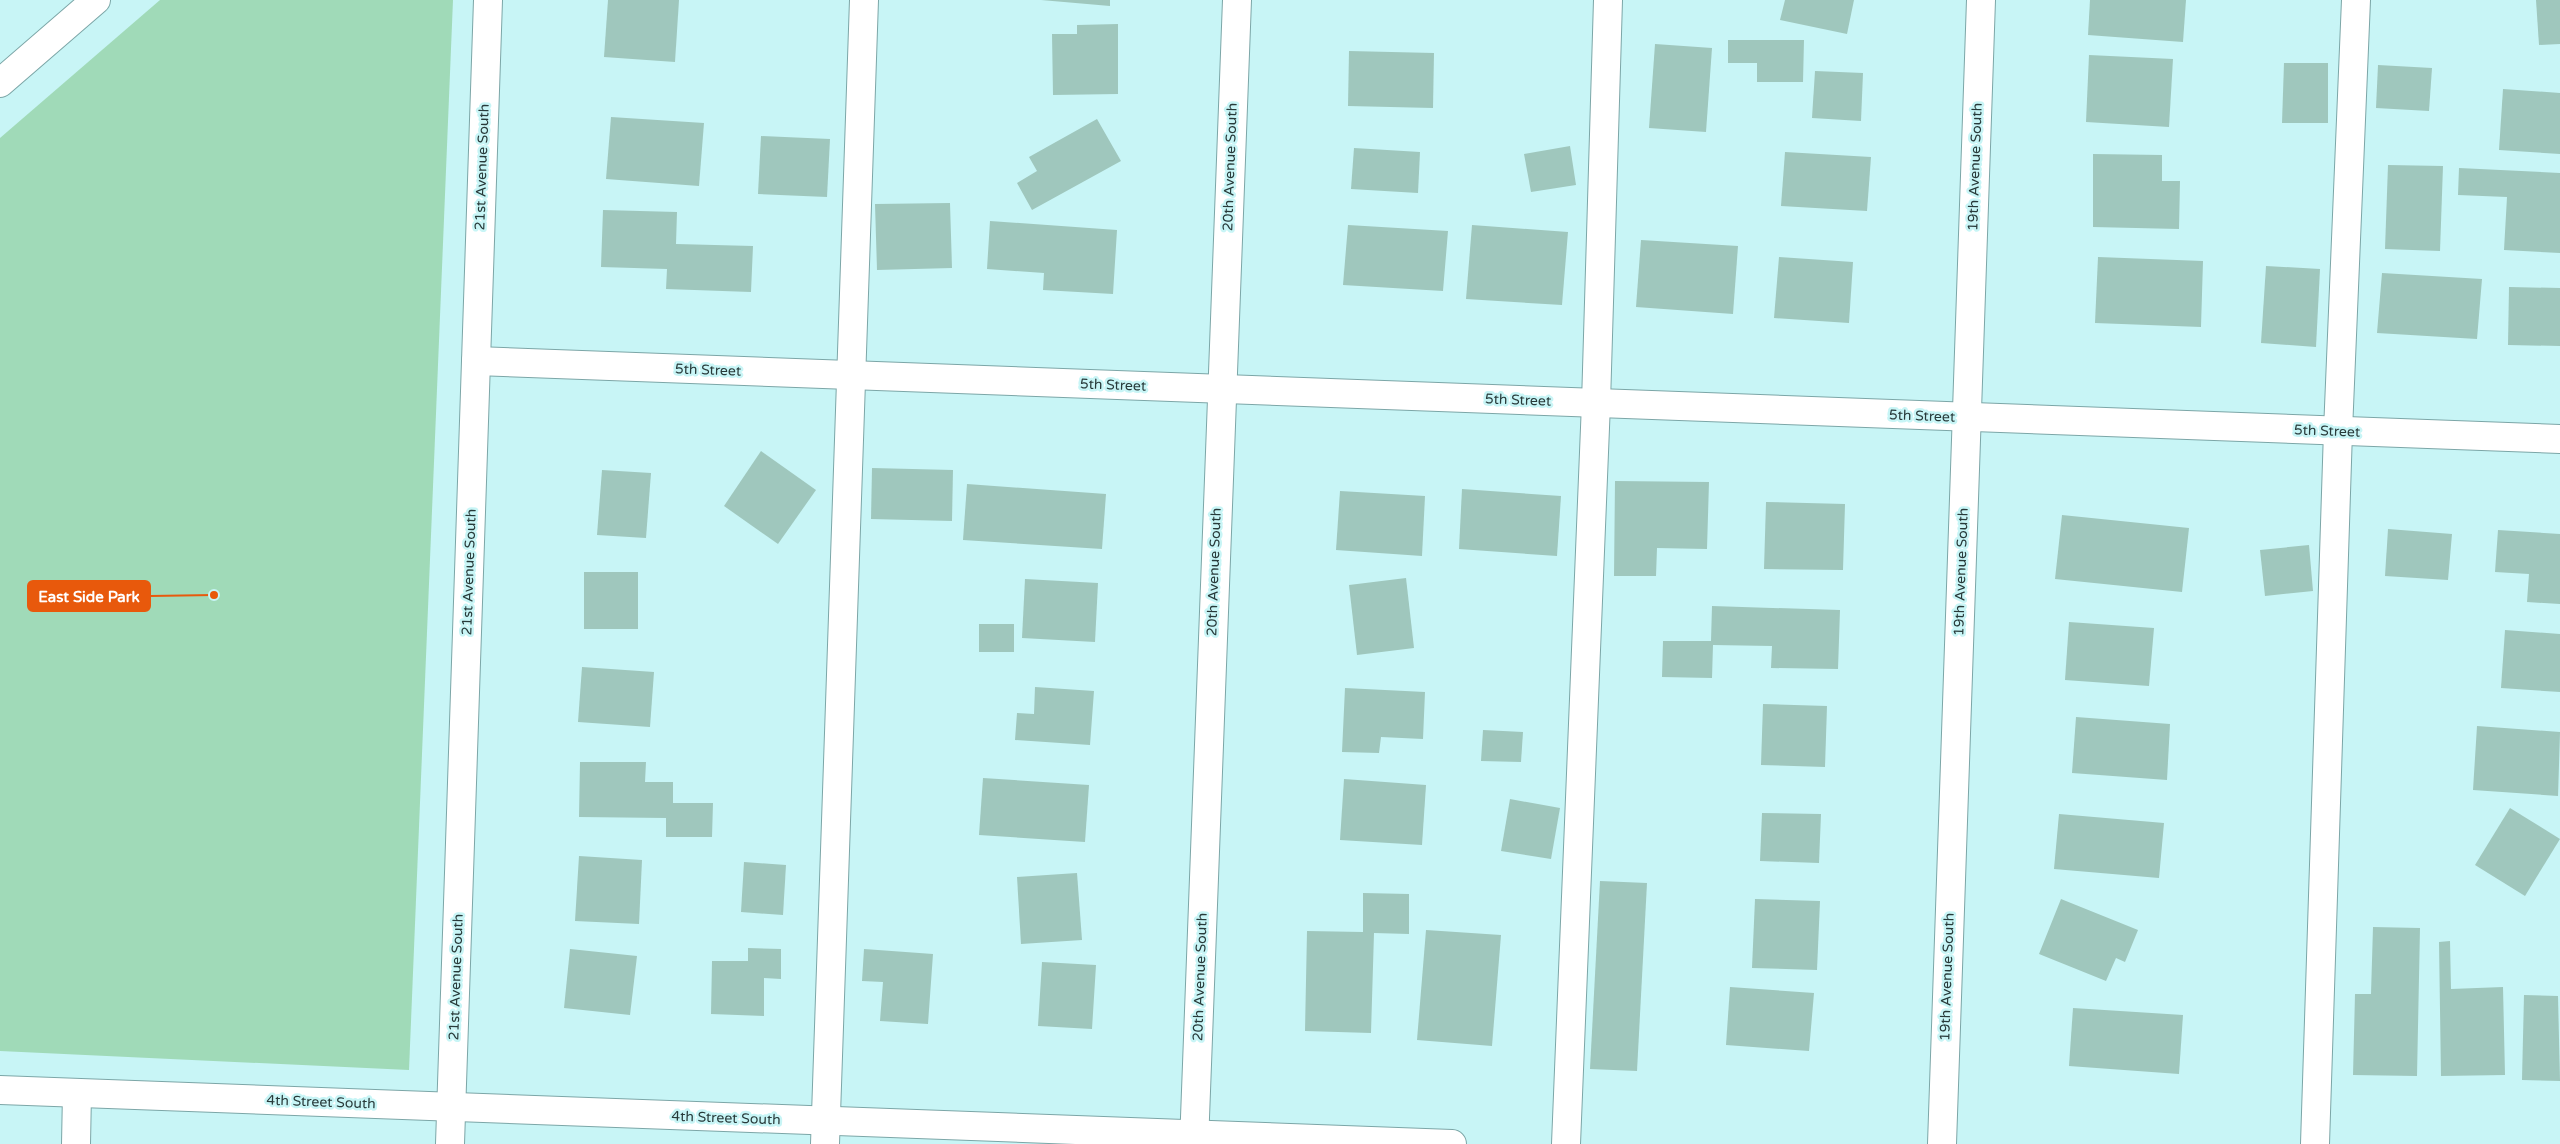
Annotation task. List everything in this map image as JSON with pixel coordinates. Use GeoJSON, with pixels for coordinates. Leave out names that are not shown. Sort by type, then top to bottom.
{"type":"FeatureCollection","features":[{"type":"Feature","properties":{"kind":"street"},"geometry":{"type":"LineString","coordinates":[[0,83],[96,0]]}},
{"type":"Feature","properties":{"kind":"street","name":"21st Avenue South"},"geometry":{"type":"LineString","coordinates":[[450,1144],[488,0]]}},
{"type":"Feature","properties":{"kind":"street"},"geometry":{"type":"LineString","coordinates":[[826,1133],[864,0]]}},
{"type":"Feature","properties":{"kind":"street","name":"20th Avenue South"},"geometry":{"type":"LineString","coordinates":[[1194,1139],[1237,0]]}},
{"type":"Feature","properties":{"kind":"street"},"geometry":{"type":"LineString","coordinates":[[1566,1144],[1596,403],[1608,0]]}},
{"type":"Feature","properties":{"kind":"street","name":"19th Avenue South"},"geometry":{"type":"LineString","coordinates":[[1942,1144],[1981,0]]}},
{"type":"Feature","properties":{"kind":"street"},"geometry":{"type":"LineString","coordinates":[[2315,1144],[2338,432],[2356,0]]}},
{"type":"Feature","properties":{"kind":"street","name":"5th Street"},"geometry":{"type":"LineString","coordinates":[[476,361],[2560,439]]}},
{"type":"Feature","properties":{"kind":"street","name":"4th Street South"},"geometry":{"type":"LineString","coordinates":[[0,1090],[452,1107],[826,1133],[1452,1144]]}},
{"type":"Feature","properties":{"kind":"street"},"geometry":{"type":"LineString","coordinates":[[76,1144],[78,1093]]}},
{"type":"Feature","properties":{"kind":"green space"},"geometry":{"type":"Polygon","coordinates":[[[160,0],[453,0],[409,1070],[0,1051],[0,138],[160,0]]]}},
{"type":"Feature","properties":{"kind":"building"},"geometry":{"type":"Polygon","coordinates":[[[608,0],[679,0],[675,62],[604,57],[608,0]]]}},
{"type":"Feature","properties":{"kind":"building"},"geometry":{"type":"Polygon","coordinates":[[[1041,0],[1110,0],[1110,6],[1041,0]]]}},
{"type":"Feature","properties":{"kind":"building"},"geometry":{"type":"Polygon","coordinates":[[[1785,0],[1854,0],[1847,34],[1780,20],[1785,0]]]}},
{"type":"Feature","properties":{"kind":"building"},"geometry":{"type":"Polygon","coordinates":[[[2090,0],[2186,0],[2183,42],[2088,35],[2090,0]]]}},
{"type":"Feature","properties":{"kind":"building"},"geometry":{"type":"Polygon","coordinates":[[[2536,0],[2560,0],[2560,44],[2539,45],[2536,0]]]}},
{"type":"Feature","properties":{"kind":"building"},"geometry":{"type":"Polygon","coordinates":[[[1118,24],[1118,94],[1053,95],[1052,34],[1077,34],[1077,25],[1118,24]]]}},
{"type":"Feature","properties":{"kind":"building"},"geometry":{"type":"Polygon","coordinates":[[[1728,40],[1804,40],[1803,82],[1757,82],[1757,63],[1728,63],[1728,40]]]}},
{"type":"Feature","properties":{"kind":"building"},"geometry":{"type":"Polygon","coordinates":[[[1655,44],[1712,48],[1706,132],[1649,128],[1655,44]]]}},
{"type":"Feature","properties":{"kind":"building"},"geometry":{"type":"Polygon","coordinates":[[[1349,51],[1434,53],[1433,108],[1348,106],[1349,51]]]}},
{"type":"Feature","properties":{"kind":"building"},"geometry":{"type":"Polygon","coordinates":[[[2089,55],[2173,59],[2169,127],[2086,122],[2089,55]]]}},
{"type":"Feature","properties":{"kind":"building"},"geometry":{"type":"Polygon","coordinates":[[[2284,63],[2328,63],[2328,123],[2282,123],[2284,63]]]}},
{"type":"Feature","properties":{"kind":"building"},"geometry":{"type":"Polygon","coordinates":[[[2378,65],[2432,68],[2429,111],[2376,108],[2378,65]]]}},
{"type":"Feature","properties":{"kind":"building"},"geometry":{"type":"Polygon","coordinates":[[[1815,71],[1863,73],[1861,121],[1812,118],[1815,71]]]}},
{"type":"Feature","properties":{"kind":"building"},"geometry":{"type":"Polygon","coordinates":[[[2503,89],[2560,93],[2560,154],[2499,150],[2503,89]]]}},
{"type":"Feature","properties":{"kind":"building"},"geometry":{"type":"Polygon","coordinates":[[[611,117],[704,123],[699,186],[606,179],[611,117]]]}},
{"type":"Feature","properties":{"kind":"building"},"geometry":{"type":"Polygon","coordinates":[[[1097,119],[1121,161],[1032,210],[1017,183],[1037,171],[1029,157],[1097,119]]]}},
{"type":"Feature","properties":{"kind":"building"},"geometry":{"type":"Polygon","coordinates":[[[761,136],[830,139],[827,197],[758,194],[761,136]]]}},
{"type":"Feature","properties":{"kind":"building"},"geometry":{"type":"Polygon","coordinates":[[[1570,146],[1576,185],[1531,192],[1524,154],[1570,146]]]}},
{"type":"Feature","properties":{"kind":"building"},"geometry":{"type":"Polygon","coordinates":[[[1354,148],[1420,152],[1418,193],[1351,189],[1354,148]]]}},
{"type":"Feature","properties":{"kind":"building"},"geometry":{"type":"Polygon","coordinates":[[[1785,152],[1871,157],[1867,211],[1781,206],[1785,152]]]}},
{"type":"Feature","properties":{"kind":"building"},"geometry":{"type":"Polygon","coordinates":[[[2093,154],[2162,155],[2162,181],[2180,181],[2179,229],[2093,227],[2093,154]]]}},
{"type":"Feature","properties":{"kind":"building"},"geometry":{"type":"Polygon","coordinates":[[[2388,165],[2443,166],[2440,251],[2385,249],[2388,165]]]}},
{"type":"Feature","properties":{"kind":"building"},"geometry":{"type":"Polygon","coordinates":[[[2459,168],[2560,173],[2560,253],[2504,250],[2507,197],[2458,195],[2459,168]]]}},
{"type":"Feature","properties":{"kind":"building"},"geometry":{"type":"Polygon","coordinates":[[[950,203],[952,268],[877,270],[875,204],[950,203]]]}},
{"type":"Feature","properties":{"kind":"building"},"geometry":{"type":"Polygon","coordinates":[[[603,210],[677,212],[676,244],[753,246],[751,292],[666,289],[667,269],[601,267],[603,210]]]}},
{"type":"Feature","properties":{"kind":"building"},"geometry":{"type":"Polygon","coordinates":[[[990,221],[1117,230],[1113,294],[1043,290],[1044,273],[987,269],[990,221]]]}},
{"type":"Feature","properties":{"kind":"building"},"geometry":{"type":"Polygon","coordinates":[[[1348,225],[1448,231],[1443,291],[1343,285],[1348,225]]]}},
{"type":"Feature","properties":{"kind":"building"},"geometry":{"type":"Polygon","coordinates":[[[1472,225],[1568,232],[1562,305],[1466,299],[1472,225]]]}},
{"type":"Feature","properties":{"kind":"building"},"geometry":{"type":"Polygon","coordinates":[[[1641,240],[1738,246],[1733,314],[1636,307],[1641,240]]]}},
{"type":"Feature","properties":{"kind":"building"},"geometry":{"type":"Polygon","coordinates":[[[1779,257],[1853,262],[1849,323],[1774,318],[1779,257]]]}},
{"type":"Feature","properties":{"kind":"building"},"geometry":{"type":"Polygon","coordinates":[[[2098,257],[2203,261],[2201,327],[2095,323],[2098,257]]]}},
{"type":"Feature","properties":{"kind":"building"},"geometry":{"type":"Polygon","coordinates":[[[2266,266],[2320,269],[2316,347],[2261,343],[2266,266]]]}},
{"type":"Feature","properties":{"kind":"building"},"geometry":{"type":"Polygon","coordinates":[[[2382,273],[2482,279],[2477,339],[2377,333],[2382,273]]]}},
{"type":"Feature","properties":{"kind":"building"},"geometry":{"type":"Polygon","coordinates":[[[2509,287],[2560,288],[2560,346],[2508,345],[2509,287]]]}},
{"type":"Feature","properties":{"kind":"building"},"geometry":{"type":"Polygon","coordinates":[[[761,451],[816,490],[778,544],[724,506],[761,451]]]}},
{"type":"Feature","properties":{"kind":"building"},"geometry":{"type":"Polygon","coordinates":[[[872,468],[953,470],[952,521],[871,519],[872,468]]]}},
{"type":"Feature","properties":{"kind":"building"},"geometry":{"type":"Polygon","coordinates":[[[602,470],[651,473],[646,538],[597,535],[602,470]]]}},
{"type":"Feature","properties":{"kind":"building"},"geometry":{"type":"Polygon","coordinates":[[[1615,481],[1709,482],[1707,549],[1657,548],[1656,576],[1614,576],[1615,481]]]}},
{"type":"Feature","properties":{"kind":"building"},"geometry":{"type":"Polygon","coordinates":[[[967,484],[1106,494],[1102,549],[963,540],[967,484]]]}},
{"type":"Feature","properties":{"kind":"building"},"geometry":{"type":"Polygon","coordinates":[[[1462,489],[1561,496],[1557,556],[1459,549],[1462,489]]]}},
{"type":"Feature","properties":{"kind":"building"},"geometry":{"type":"Polygon","coordinates":[[[1340,491],[1425,496],[1422,556],[1336,550],[1340,491]]]}},
{"type":"Feature","properties":{"kind":"building"},"geometry":{"type":"Polygon","coordinates":[[[1766,502],[1845,504],[1843,570],[1764,569],[1766,502]]]}},
{"type":"Feature","properties":{"kind":"building"},"geometry":{"type":"Polygon","coordinates":[[[2062,515],[2189,528],[2182,592],[2055,579],[2062,515]]]}},
{"type":"Feature","properties":{"kind":"building"},"geometry":{"type":"Polygon","coordinates":[[[2388,529],[2452,534],[2448,580],[2385,576],[2388,529]]]}},
{"type":"Feature","properties":{"kind":"building"},"geometry":{"type":"Polygon","coordinates":[[[2498,530],[2560,534],[2560,604],[2527,602],[2529,574],[2495,572],[2498,530]]]}},
{"type":"Feature","properties":{"kind":"building"},"geometry":{"type":"Polygon","coordinates":[[[2309,545],[2313,591],[2265,596],[2260,550],[2309,545]]]}},
{"type":"Feature","properties":{"kind":"building"},"geometry":{"type":"Polygon","coordinates":[[[584,572],[638,572],[638,629],[584,629],[584,572]]]}},
{"type":"Feature","properties":{"kind":"building"},"geometry":{"type":"Polygon","coordinates":[[[1406,578],[1414,648],[1357,655],[1349,585],[1406,578]]]}},
{"type":"Feature","properties":{"kind":"building"},"geometry":{"type":"Polygon","coordinates":[[[1025,579],[1098,583],[1095,642],[1022,638],[1025,579]]]}},
{"type":"Feature","properties":{"kind":"building"},"geometry":{"type":"Polygon","coordinates":[[[1712,606],[1840,610],[1838,669],[1771,668],[1772,646],[1713,645],[1712,678],[1662,677],[1663,641],[1711,641],[1712,606]]]}},
{"type":"Feature","properties":{"kind":"building"},"geometry":{"type":"Polygon","coordinates":[[[2069,622],[2154,628],[2149,686],[2065,680],[2069,622]]]}},
{"type":"Feature","properties":{"kind":"building"},"geometry":{"type":"Polygon","coordinates":[[[979,624],[1014,624],[1014,652],[979,652],[979,624]]]}},
{"type":"Feature","properties":{"kind":"building"},"geometry":{"type":"Polygon","coordinates":[[[2505,630],[2560,634],[2560,692],[2501,688],[2505,630]]]}},
{"type":"Feature","properties":{"kind":"building"},"geometry":{"type":"Polygon","coordinates":[[[582,667],[654,672],[650,727],[578,722],[582,667]]]}},
{"type":"Feature","properties":{"kind":"building"},"geometry":{"type":"Polygon","coordinates":[[[1035,687],[1094,691],[1090,745],[1015,740],[1017,713],[1034,714],[1035,687]]]}},
{"type":"Feature","properties":{"kind":"building"},"geometry":{"type":"Polygon","coordinates":[[[1345,688],[1425,692],[1423,739],[1381,737],[1379,753],[1342,752],[1345,688]]]}},
{"type":"Feature","properties":{"kind":"building"},"geometry":{"type":"Polygon","coordinates":[[[1763,704],[1827,706],[1825,767],[1761,765],[1763,704]]]}},
{"type":"Feature","properties":{"kind":"building"},"geometry":{"type":"Polygon","coordinates":[[[2076,717],[2170,724],[2167,780],[2072,773],[2076,717]]]}},
{"type":"Feature","properties":{"kind":"building"},"geometry":{"type":"Polygon","coordinates":[[[2477,726],[2560,732],[2558,796],[2473,790],[2477,726]]]}},
{"type":"Feature","properties":{"kind":"building"},"geometry":{"type":"Polygon","coordinates":[[[1483,730],[1523,732],[1521,762],[1481,761],[1483,730]]]}},
{"type":"Feature","properties":{"kind":"building"},"geometry":{"type":"Polygon","coordinates":[[[580,762],[646,762],[645,782],[673,782],[673,803],[713,803],[712,837],[666,837],[666,818],[579,817],[580,762]]]}},
{"type":"Feature","properties":{"kind":"building"},"geometry":{"type":"Polygon","coordinates":[[[983,778],[1089,785],[1085,842],[979,835],[983,778]]]}},
{"type":"Feature","properties":{"kind":"building"},"geometry":{"type":"Polygon","coordinates":[[[1344,779],[1426,785],[1422,845],[1340,840],[1344,779]]]}},
{"type":"Feature","properties":{"kind":"building"},"geometry":{"type":"Polygon","coordinates":[[[1510,799],[1560,808],[1551,859],[1501,851],[1510,799]]]}},
{"type":"Feature","properties":{"kind":"building"},"geometry":{"type":"Polygon","coordinates":[[[2510,808],[2560,839],[2525,896],[2475,865],[2510,808]]]}},
{"type":"Feature","properties":{"kind":"building"},"geometry":{"type":"Polygon","coordinates":[[[1762,813],[1821,814],[1819,863],[1760,861],[1762,813]]]}},
{"type":"Feature","properties":{"kind":"building"},"geometry":{"type":"Polygon","coordinates":[[[2059,814],[2164,823],[2159,878],[2054,869],[2059,814]]]}},
{"type":"Feature","properties":{"kind":"building"},"geometry":{"type":"Polygon","coordinates":[[[579,856],[642,860],[639,924],[575,921],[579,856]]]}},
{"type":"Feature","properties":{"kind":"building"},"geometry":{"type":"Polygon","coordinates":[[[744,862],[786,865],[783,915],[741,912],[744,862]]]}},
{"type":"Feature","properties":{"kind":"building"},"geometry":{"type":"Polygon","coordinates":[[[1077,873],[1082,940],[1021,944],[1017,877],[1077,873]]]}},
{"type":"Feature","properties":{"kind":"building"},"geometry":{"type":"Polygon","coordinates":[[[1600,881],[1647,883],[1637,1071],[1590,1069],[1600,881]]]}},
{"type":"Feature","properties":{"kind":"building"},"geometry":{"type":"Polygon","coordinates":[[[1363,893],[1409,894],[1409,934],[1374,933],[1371,1033],[1305,1031],[1307,931],[1363,932],[1363,893]]]}},
{"type":"Feature","properties":{"kind":"building"},"geometry":{"type":"Polygon","coordinates":[[[1755,899],[1820,901],[1817,970],[1752,968],[1755,899]]]}},
{"type":"Feature","properties":{"kind":"building"},"geometry":{"type":"Polygon","coordinates":[[[2061,899],[2138,930],[2125,962],[2116,958],[2106,981],[2039,954],[2061,899]]]}},
{"type":"Feature","properties":{"kind":"building"},"geometry":{"type":"Polygon","coordinates":[[[2373,927],[2420,928],[2417,1076],[2353,1075],[2355,994],[2371,994],[2373,927]]]}},
{"type":"Feature","properties":{"kind":"building"},"geometry":{"type":"Polygon","coordinates":[[[1426,930],[1501,935],[1492,1046],[1417,1040],[1426,930]]]}},
{"type":"Feature","properties":{"kind":"building"},"geometry":{"type":"Polygon","coordinates":[[[2450,941],[2451,989],[2503,987],[2505,1075],[2441,1076],[2439,942],[2450,941]]]}},
{"type":"Feature","properties":{"kind":"building"},"geometry":{"type":"Polygon","coordinates":[[[748,948],[781,949],[781,979],[764,978],[764,1016],[711,1014],[712,961],[748,961],[748,948]]]}},
{"type":"Feature","properties":{"kind":"building"},"geometry":{"type":"Polygon","coordinates":[[[570,949],[637,956],[630,1015],[564,1008],[570,949]]]}},
{"type":"Feature","properties":{"kind":"building"},"geometry":{"type":"Polygon","coordinates":[[[864,949],[933,954],[928,1024],[880,1021],[883,982],[862,981],[864,949]]]}},
{"type":"Feature","properties":{"kind":"building"},"geometry":{"type":"Polygon","coordinates":[[[1042,962],[1096,965],[1092,1029],[1038,1026],[1042,962]]]}},
{"type":"Feature","properties":{"kind":"building"},"geometry":{"type":"Polygon","coordinates":[[[1730,987],[1814,993],[1809,1051],[1726,1045],[1730,987]]]}},
{"type":"Feature","properties":{"kind":"building"},"geometry":{"type":"Polygon","coordinates":[[[2524,995],[2558,996],[2560,1081],[2522,1080],[2524,995]]]}},
{"type":"Feature","properties":{"kind":"building"},"geometry":{"type":"Polygon","coordinates":[[[2073,1008],[2183,1015],[2179,1074],[2069,1066],[2073,1008]]]}},
{"type":"Feature","properties":{"kind":"place","name":"East Side Park"},"geometry":{"type":"Point","coordinates":[214,595]}}]}
